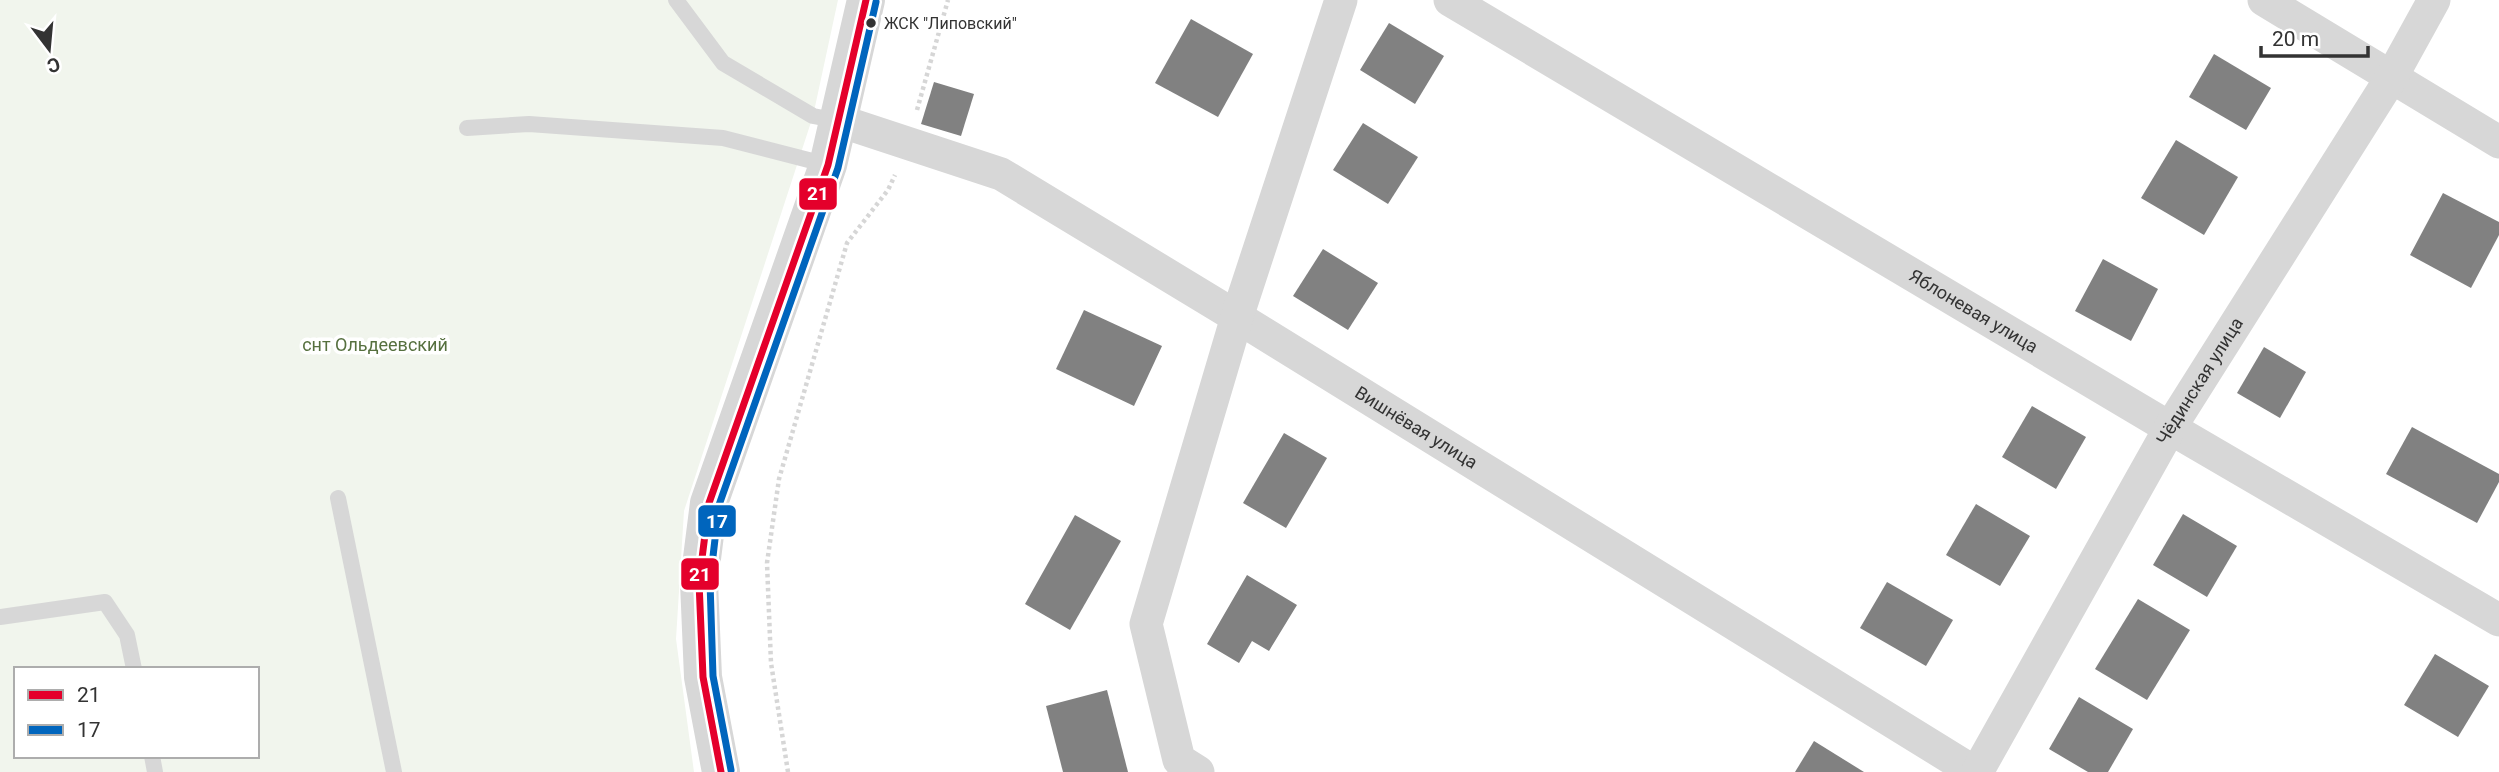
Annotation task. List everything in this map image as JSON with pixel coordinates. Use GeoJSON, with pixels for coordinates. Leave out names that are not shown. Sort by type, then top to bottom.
{"type":"FeatureCollection","features":[{"type":"Feature","properties":{"kind":"street"},"geometry":{"type":"LineString","coordinates":[[721,772],[703,677],[699,595],[709,503],[828,165],[866,0]]}},
{"type":"Feature","properties":{"kind":"street"},"geometry":{"type":"LineString","coordinates":[[1188,766],[1146,624],[1237,317],[1341,0]]}},
{"type":"Feature","properties":{"kind":"street","name":"Яблоневая улица"},"geometry":{"type":"LineString","coordinates":[[1450,0],[2170,428],[2499,620]]}},
{"type":"Feature","properties":{"kind":"street"},"geometry":{"type":"LineString","coordinates":[[2264,0],[2499,142]]}},
{"type":"Feature","properties":{"kind":"street","name":"Чёдинская улица"},"geometry":{"type":"LineString","coordinates":[[1976,772],[2170,428],[2390,78],[2434,0]]}},
{"type":"Feature","properties":{"kind":"street","name":"Вишнёвая улица"},"geometry":{"type":"LineString","coordinates":[[839,121],[1001,174],[1976,772]]}},
{"type":"Feature","properties":{"kind":"lane"},"geometry":{"type":"LineString","coordinates":[[676,0],[723,63],[813,116],[839,121]]}},
{"type":"Feature","properties":{"kind":"lane"},"geometry":{"type":"LineString","coordinates":[[467,128],[528,124],[723,138],[828,165]]}},
{"type":"Feature","properties":{"kind":"lane"},"geometry":{"type":"LineString","coordinates":[[338,498],[394,772]]}},
{"type":"Feature","properties":{"kind":"lane"},"geometry":{"type":"LineString","coordinates":[[0,617],[105,601],[127,635],[134,667]]}},
{"type":"Feature","properties":{"kind":"path"},"geometry":{"type":"LineString","coordinates":[[789,772],[771,663],[767,563],[779,479],[847,243],[888,190],[908,143],[948,0]]}},
{"type":"Feature","properties":{"kind":"green space","name":"снт Ольдеевский"},"geometry":{"type":"Polygon","coordinates":[[[0,0],[838,0],[813,116],[684,511],[676,639],[694,772],[0,772],[0,0]]]}},
{"type":"Feature","properties":{"kind":"building"},"geometry":{"type":"Polygon","coordinates":[[[1191,19],[1253,54],[1218,117],[1155,83],[1191,19]]]}},
{"type":"Feature","properties":{"kind":"building"},"geometry":{"type":"Polygon","coordinates":[[[1389,23],[1444,56],[1415,104],[1360,70],[1389,23]]]}},
{"type":"Feature","properties":{"kind":"building"},"geometry":{"type":"Polygon","coordinates":[[[2214,54],[2271,88],[2246,130],[2189,97],[2214,54]]]}},
{"type":"Feature","properties":{"kind":"building"},"geometry":{"type":"Polygon","coordinates":[[[934,82],[974,94],[961,136],[921,124],[934,82]]]}},
{"type":"Feature","properties":{"kind":"building"},"geometry":{"type":"Polygon","coordinates":[[[1363,123],[1418,157],[1388,204],[1333,170],[1363,123]]]}},
{"type":"Feature","properties":{"kind":"building"},"geometry":{"type":"Polygon","coordinates":[[[2176,140],[2238,177],[2204,235],[2141,198],[2176,140]]]}},
{"type":"Feature","properties":{"kind":"building"},"geometry":{"type":"Polygon","coordinates":[[[2443,193],[2499,222],[2499,235],[2471,288],[2410,255],[2443,193]]]}},
{"type":"Feature","properties":{"kind":"building"},"geometry":{"type":"Polygon","coordinates":[[[1323,249],[1378,283],[1348,330],[1293,296],[1323,249]]]}},
{"type":"Feature","properties":{"kind":"building"},"geometry":{"type":"Polygon","coordinates":[[[2103,259],[2158,289],[2131,341],[2075,311],[2103,259]]]}},
{"type":"Feature","properties":{"kind":"building"},"geometry":{"type":"Polygon","coordinates":[[[1084,310],[1162,346],[1134,406],[1056,369],[1084,310]]]}},
{"type":"Feature","properties":{"kind":"building"},"geometry":{"type":"Polygon","coordinates":[[[2264,347],[2306,372],[2280,418],[2237,393],[2264,347]]]}},
{"type":"Feature","properties":{"kind":"building"},"geometry":{"type":"Polygon","coordinates":[[[2032,406],[2086,437],[2056,489],[2002,457],[2032,406]]]}},
{"type":"Feature","properties":{"kind":"building"},"geometry":{"type":"Polygon","coordinates":[[[2412,427],[2499,474],[2499,482],[2477,523],[2386,474],[2412,427]]]}},
{"type":"Feature","properties":{"kind":"building"},"geometry":{"type":"Polygon","coordinates":[[[1284,433],[1327,458],[1286,528],[1243,503],[1284,433]]]}},
{"type":"Feature","properties":{"kind":"building"},"geometry":{"type":"Polygon","coordinates":[[[1976,504],[2030,536],[2000,586],[1946,555],[1976,504]]]}},
{"type":"Feature","properties":{"kind":"building"},"geometry":{"type":"Polygon","coordinates":[[[2183,514],[2237,546],[2207,597],[2153,565],[2183,514]]]}},
{"type":"Feature","properties":{"kind":"building"},"geometry":{"type":"Polygon","coordinates":[[[1075,515],[1121,541],[1070,630],[1025,604],[1075,515]]]}},
{"type":"Feature","properties":{"kind":"building"},"geometry":{"type":"Polygon","coordinates":[[[1247,575],[1297,605],[1269,651],[1252,641],[1239,663],[1207,644],[1247,575]]]}},
{"type":"Feature","properties":{"kind":"building"},"geometry":{"type":"Polygon","coordinates":[[[1887,582],[1953,620],[1926,666],[1860,628],[1887,582]]]}},
{"type":"Feature","properties":{"kind":"building"},"geometry":{"type":"Polygon","coordinates":[[[2138,599],[2190,630],[2147,700],[2095,669],[2138,599]]]}},
{"type":"Feature","properties":{"kind":"building"},"geometry":{"type":"Polygon","coordinates":[[[2435,654],[2489,686],[2458,737],[2404,705],[2435,654]]]}},
{"type":"Feature","properties":{"kind":"building"},"geometry":{"type":"Polygon","coordinates":[[[1107,690],[1128,772],[1063,772],[1046,706],[1107,690]]]}},
{"type":"Feature","properties":{"kind":"building"},"geometry":{"type":"Polygon","coordinates":[[[2079,697],[2133,729],[2108,772],[2088,772],[2049,749],[2079,697]]]}},
{"type":"Feature","properties":{"kind":"building"},"geometry":{"type":"Polygon","coordinates":[[[1814,741],[1864,772],[1795,772],[1814,741]]]}},
{"type":"Feature","properties":{"kind":"transit line","name":"21"},"geometry":{"type":"LineString","coordinates":[[721,772],[703,677],[699,582],[709,503],[828,165],[866,0]]}},
{"type":"Feature","properties":{"kind":"transit line","name":"17"},"geometry":{"type":"LineString","coordinates":[[731,770],[713,676],[710,582],[719,505],[838,168],[876,2]]}},
{"type":"Feature","properties":{"kind":"place","name":"ЖСК \"Липовский\""},"geometry":{"type":"Point","coordinates":[871,23]}}]}
